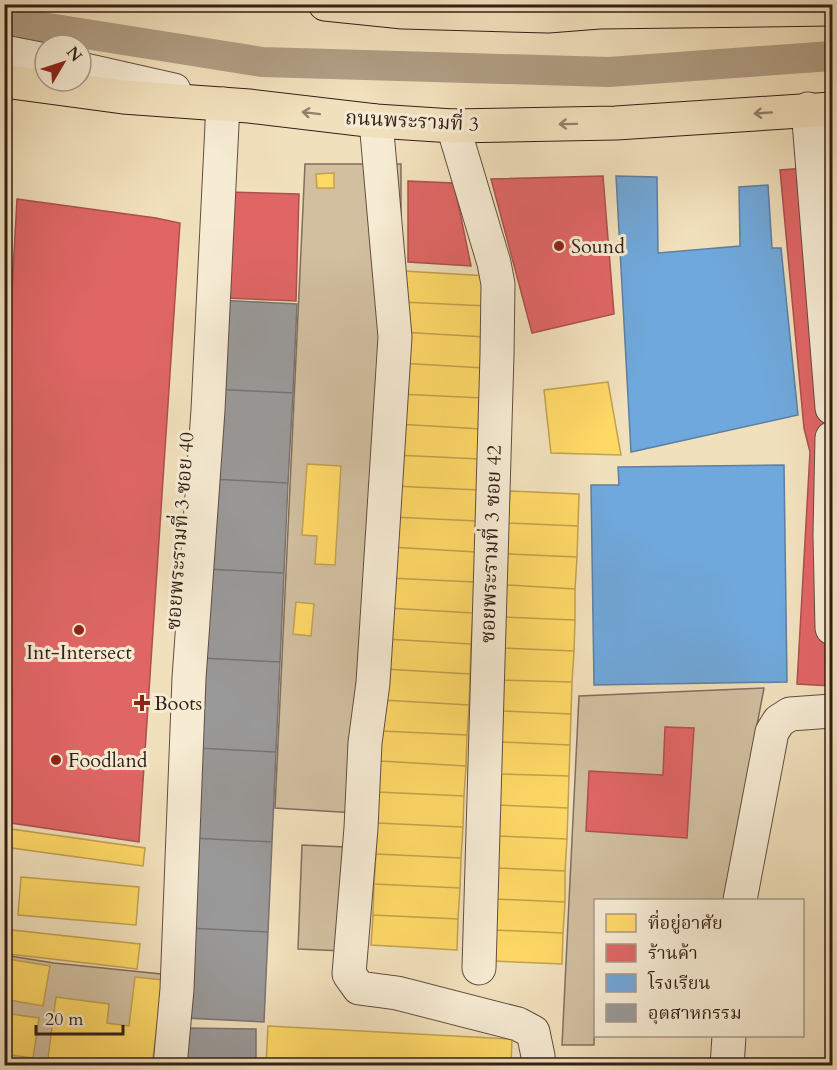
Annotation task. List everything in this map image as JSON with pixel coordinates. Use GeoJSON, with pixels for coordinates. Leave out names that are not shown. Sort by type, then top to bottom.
{"type":"FeatureCollection","features":[{"type":"Feature","properties":{"kind":"main road"},"geometry":{"type":"LineString","coordinates":[[325,4],[376,7],[403,12],[546,10],[599,12],[678,8],[832,9]]}},
{"type":"Feature","properties":{"kind":"main road"},"geometry":{"type":"LineString","coordinates":[[765,10],[803,4]]}},
{"type":"Feature","properties":{"kind":"main road","name":"ถนนพระรามที่ 3"},"geometry":{"type":"LineString","coordinates":[[4,81],[123,97],[225,104],[376,121],[453,126],[616,123],[824,108]]}},
{"type":"Feature","properties":{"kind":"street"},"geometry":{"type":"LineString","coordinates":[[4,52],[33,58]]}},
{"type":"Feature","properties":{"kind":"street"},"geometry":{"type":"LineString","coordinates":[[93,72],[225,104],[208,410],[189,678],[177,989],[170,1065]]}},
{"type":"Feature","properties":{"kind":"street","name":"ซอยพระรามที่ 3 ซอย 40"},"geometry":{"type":"LineString","coordinates":[[156,959],[157,884],[201,204],[225,104]]}},
{"type":"Feature","properties":{"kind":"street"},"geometry":{"type":"LineString","coordinates":[[824,108],[832,408]]}},
{"type":"Feature","properties":{"kind":"street"},"geometry":{"type":"LineString","coordinates":[[376,121],[395,337],[373,683],[365,743],[361,828],[349,974],[359,988],[397,993],[518,1024],[533,1032],[538,1065]]}},
{"type":"Feature","properties":{"kind":"street","name":"ซอยพระรามที่ 3 ซอย 42"},"geometry":{"type":"LineString","coordinates":[[453,126],[494,263],[498,284],[479,968]]}},
{"type":"Feature","properties":{"kind":"street"},"geometry":{"type":"LineString","coordinates":[[832,438],[832,628]]}},
{"type":"Feature","properties":{"kind":"street"},"geometry":{"type":"LineString","coordinates":[[740,899],[772,732],[789,714],[832,711]]}},
{"type":"Feature","properties":{"kind":"street"},"geometry":{"type":"LineString","coordinates":[[727,1065],[729,1037]]}},
{"type":"Feature","properties":{"kind":"shaded area"},"geometry":{"type":"Polygon","coordinates":[[[5,135],[10,136],[6,175],[4,174],[5,135]]]}},
{"type":"Feature","properties":{"kind":"shaded area"},"geometry":{"type":"Polygon","coordinates":[[[305,164],[401,164],[401,336],[372,814],[275,808],[305,164]]]}},
{"type":"Feature","properties":{"kind":"shaded area"},"geometry":{"type":"Polygon","coordinates":[[[764,688],[724,899],[594,899],[594,1045],[562,1045],[579,696],[764,688]]]}},
{"type":"Feature","properties":{"kind":"shaded area"},"geometry":{"type":"Polygon","coordinates":[[[302,845],[346,847],[343,951],[298,949],[302,845]]]}},
{"type":"Feature","properties":{"kind":"shaded area"},"geometry":{"type":"Polygon","coordinates":[[[4,955],[54,963],[171,975],[165,1023],[65,1065],[5,1065],[4,955]]]}},
{"type":"Feature","properties":{"kind":"building: ที่อยู่อาศัย"},"geometry":{"type":"Polygon","coordinates":[[[334,173],[334,188],[317,188],[316,174],[334,173]]]}},
{"type":"Feature","properties":{"kind":"building: ที่อยู่อาศัย"},"geometry":{"type":"Polygon","coordinates":[[[403,271],[489,276],[487,306],[402,302],[403,271]]]}},
{"type":"Feature","properties":{"kind":"building: ที่อยู่อาศัย"},"geometry":{"type":"Polygon","coordinates":[[[402,302],[487,306],[486,337],[400,332],[402,302]]]}},
{"type":"Feature","properties":{"kind":"building: ที่อยู่อาศัย"},"geometry":{"type":"Polygon","coordinates":[[[400,332],[486,337],[484,368],[399,363],[400,332]]]}},
{"type":"Feature","properties":{"kind":"building: ที่อยู่อาศัย"},"geometry":{"type":"Polygon","coordinates":[[[399,363],[484,368],[483,398],[398,394],[399,363]]]}},
{"type":"Feature","properties":{"kind":"building: ที่อยู่อาศัย"},"geometry":{"type":"Polygon","coordinates":[[[608,382],[621,455],[551,453],[544,390],[608,382]]]}},
{"type":"Feature","properties":{"kind":"building: ที่อยู่อาศัย"},"geometry":{"type":"Polygon","coordinates":[[[398,394],[483,398],[482,429],[396,424],[398,394]]]}},
{"type":"Feature","properties":{"kind":"building: ที่อยู่อาศัย"},"geometry":{"type":"Polygon","coordinates":[[[396,424],[482,429],[480,459],[395,455],[396,424]]]}},
{"type":"Feature","properties":{"kind":"building: ที่อยู่อาศัย"},"geometry":{"type":"Polygon","coordinates":[[[395,455],[480,459],[479,490],[393,486],[395,455]]]}},
{"type":"Feature","properties":{"kind":"building: ที่อยู่อาศัย"},"geometry":{"type":"Polygon","coordinates":[[[307,464],[341,466],[335,565],[315,564],[317,536],[302,535],[307,464]]]}},
{"type":"Feature","properties":{"kind":"building: ที่อยู่อาศัย"},"geometry":{"type":"Polygon","coordinates":[[[393,486],[479,490],[477,521],[392,517],[393,486]]]}},
{"type":"Feature","properties":{"kind":"building: ที่อยู่อาศัย"},"geometry":{"type":"Polygon","coordinates":[[[510,491],[579,494],[578,526],[508,523],[510,491]]]}},
{"type":"Feature","properties":{"kind":"building: ที่อยู่อาศัย"},"geometry":{"type":"Polygon","coordinates":[[[392,517],[477,521],[476,552],[390,547],[392,517]]]}},
{"type":"Feature","properties":{"kind":"building: ที่อยู่อาศัย"},"geometry":{"type":"Polygon","coordinates":[[[508,523],[578,526],[577,557],[507,554],[508,523]]]}},
{"type":"Feature","properties":{"kind":"building: ที่อยู่อาศัย"},"geometry":{"type":"Polygon","coordinates":[[[390,547],[476,552],[474,582],[389,578],[390,547]]]}},
{"type":"Feature","properties":{"kind":"building: ที่อยู่อาศัย"},"geometry":{"type":"Polygon","coordinates":[[[507,554],[577,557],[575,589],[506,585],[507,554]]]}},
{"type":"Feature","properties":{"kind":"building: ที่อยู่อาศัย"},"geometry":{"type":"Polygon","coordinates":[[[389,578],[474,582],[473,613],[387,608],[389,578]]]}},
{"type":"Feature","properties":{"kind":"building: ที่อยู่อาศัย"},"geometry":{"type":"Polygon","coordinates":[[[506,585],[575,589],[575,620],[505,617],[506,585]]]}},
{"type":"Feature","properties":{"kind":"building: ที่อยู่อาศัย"},"geometry":{"type":"Polygon","coordinates":[[[296,602],[314,604],[311,636],[293,634],[296,602]]]}},
{"type":"Feature","properties":{"kind":"building: ที่อยู่อาศัย"},"geometry":{"type":"Polygon","coordinates":[[[387,608],[473,613],[471,644],[386,639],[387,608]]]}},
{"type":"Feature","properties":{"kind":"building: ที่อยู่อาศัย"},"geometry":{"type":"Polygon","coordinates":[[[505,617],[575,620],[574,651],[504,648],[505,617]]]}},
{"type":"Feature","properties":{"kind":"building: ที่อยู่อาศัย"},"geometry":{"type":"Polygon","coordinates":[[[386,639],[471,644],[470,674],[384,669],[386,639]]]}},
{"type":"Feature","properties":{"kind":"building: ที่อยู่อาศัย"},"geometry":{"type":"Polygon","coordinates":[[[504,648],[574,651],[572,682],[503,680],[504,648]]]}},
{"type":"Feature","properties":{"kind":"building: ที่อยู่อาศัย"},"geometry":{"type":"Polygon","coordinates":[[[384,669],[470,674],[469,705],[383,700],[384,669]]]}},
{"type":"Feature","properties":{"kind":"building: ที่อยู่อาศัย"},"geometry":{"type":"Polygon","coordinates":[[[503,680],[572,682],[571,714],[502,711],[503,680]]]}},
{"type":"Feature","properties":{"kind":"building: ที่อยู่อาศัย"},"geometry":{"type":"Polygon","coordinates":[[[383,700],[469,705],[467,735],[382,731],[383,700]]]}},
{"type":"Feature","properties":{"kind":"building: ที่อยู่อาศัย"},"geometry":{"type":"Polygon","coordinates":[[[502,711],[571,714],[570,745],[501,742],[502,711]]]}},
{"type":"Feature","properties":{"kind":"building: ที่อยู่อาศัย"},"geometry":{"type":"Polygon","coordinates":[[[382,731],[467,735],[466,766],[380,761],[382,731]]]}},
{"type":"Feature","properties":{"kind":"building: ที่อยู่อาศัย"},"geometry":{"type":"Polygon","coordinates":[[[501,742],[570,745],[569,776],[499,774],[501,742]]]}},
{"type":"Feature","properties":{"kind":"building: ที่อยู่อาศัย"},"geometry":{"type":"Polygon","coordinates":[[[380,761],[466,766],[464,796],[378,792],[380,761]]]}},
{"type":"Feature","properties":{"kind":"building: ที่อยู่อาศัย"},"geometry":{"type":"Polygon","coordinates":[[[499,774],[569,776],[568,808],[498,805],[499,774]]]}},
{"type":"Feature","properties":{"kind":"building: ที่อยู่อาศัย"},"geometry":{"type":"Polygon","coordinates":[[[378,792],[464,796],[463,827],[377,823],[378,792]]]}},
{"type":"Feature","properties":{"kind":"building: ที่อยู่อาศัย"},"geometry":{"type":"Polygon","coordinates":[[[498,805],[568,808],[567,839],[497,836],[498,805]]]}},
{"type":"Feature","properties":{"kind":"building: ที่อยู่อาศัย"},"geometry":{"type":"Polygon","coordinates":[[[377,823],[463,827],[461,858],[376,854],[377,823]]]}},
{"type":"Feature","properties":{"kind":"building: ที่อยู่อาศัย"},"geometry":{"type":"Polygon","coordinates":[[[4,828],[145,848],[143,866],[4,847],[4,828]]]}},
{"type":"Feature","properties":{"kind":"building: ที่อยู่อาศัย"},"geometry":{"type":"Polygon","coordinates":[[[497,836],[567,839],[565,871],[496,868],[497,836]]]}},
{"type":"Feature","properties":{"kind":"building: ที่อยู่อาศัย"},"geometry":{"type":"Polygon","coordinates":[[[376,854],[461,858],[460,888],[374,884],[376,854]]]}},
{"type":"Feature","properties":{"kind":"building: ที่อยู่อาศัย"},"geometry":{"type":"Polygon","coordinates":[[[496,868],[565,871],[565,902],[495,899],[496,868]]]}},
{"type":"Feature","properties":{"kind":"building: ที่อยู่อาศัย"},"geometry":{"type":"Polygon","coordinates":[[[21,877],[139,887],[136,925],[18,915],[21,877]]]}},
{"type":"Feature","properties":{"kind":"building: ที่อยู่อาศัย"},"geometry":{"type":"Polygon","coordinates":[[[374,884],[460,888],[458,919],[373,915],[374,884]]]}},
{"type":"Feature","properties":{"kind":"building: ที่อยู่อาศัย"},"geometry":{"type":"Polygon","coordinates":[[[495,899],[565,902],[563,933],[494,930],[495,899]]]}},
{"type":"Feature","properties":{"kind":"building: ที่อยู่อาศัย"},"geometry":{"type":"Polygon","coordinates":[[[373,915],[458,919],[457,950],[371,945],[373,915]]]}},
{"type":"Feature","properties":{"kind":"building: ที่อยู่อาศัย"},"geometry":{"type":"Polygon","coordinates":[[[12,930],[140,944],[137,969],[9,954],[12,930]]]}},
{"type":"Feature","properties":{"kind":"building: ที่อยู่อาศัย"},"geometry":{"type":"Polygon","coordinates":[[[494,930],[563,933],[562,964],[493,961],[494,930]]]}},
{"type":"Feature","properties":{"kind":"building: ที่อยู่อาศัย"},"geometry":{"type":"Polygon","coordinates":[[[8,959],[50,966],[43,1006],[4,999],[4,978],[8,959]]]}},
{"type":"Feature","properties":{"kind":"building: ที่อยู่อาศัย"},"geometry":{"type":"Polygon","coordinates":[[[135,977],[163,980],[152,1066],[47,1066],[56,997],[109,1004],[107,1023],[129,1026],[135,977]]]}},
{"type":"Feature","properties":{"kind":"building: ที่อยู่อาศัย"},"geometry":{"type":"Polygon","coordinates":[[[4,1013],[39,1018],[33,1058],[4,1054],[4,1013]]]}},
{"type":"Feature","properties":{"kind":"building: ที่อยู่อาศัย"},"geometry":{"type":"Polygon","coordinates":[[[268,1026],[512,1039],[511,1066],[266,1066],[268,1026]]]}},
{"type":"Feature","properties":{"kind":"building: ร้านค้า"},"geometry":{"type":"Polygon","coordinates":[[[832,166],[832,686],[797,684],[810,452],[804,428],[780,170],[832,166]]]}},
{"type":"Feature","properties":{"kind":"building: ร้านค้า","name":"Sound"},"geometry":{"type":"Polygon","coordinates":[[[603,176],[614,314],[532,333],[491,179],[603,176]]]}},
{"type":"Feature","properties":{"kind":"building: ร้านค้า"},"geometry":{"type":"Polygon","coordinates":[[[408,181],[454,183],[471,266],[408,262],[408,181]]]}},
{"type":"Feature","properties":{"kind":"building: ร้านค้า"},"geometry":{"type":"Polygon","coordinates":[[[228,192],[299,194],[296,301],[225,298],[228,192]]]}},
{"type":"Feature","properties":{"kind":"building: ร้านค้า","name":"Int-Intersect"},"geometry":{"type":"Polygon","coordinates":[[[17,199],[180,223],[139,842],[4,822],[4,437],[17,199]]]}},
{"type":"Feature","properties":{"kind":"building: ร้านค้า"},"geometry":{"type":"Polygon","coordinates":[[[665,727],[694,728],[687,838],[586,831],[589,771],[663,775],[665,727]]]}},
{"type":"Feature","properties":{"kind":"building: โรงเรียน"},"geometry":{"type":"Polygon","coordinates":[[[616,176],[657,177],[658,253],[740,246],[739,187],[768,185],[772,248],[781,248],[798,415],[631,452],[616,176]]]}},
{"type":"Feature","properties":{"kind":"building: โรงเรียน"},"geometry":{"type":"Polygon","coordinates":[[[784,465],[787,682],[594,685],[591,485],[619,485],[618,467],[784,465]]]}},
{"type":"Feature","properties":{"kind":"building: อุตสาหกรรม"},"geometry":{"type":"Polygon","coordinates":[[[218,300],[297,304],[293,393],[214,389],[218,300]]]}},
{"type":"Feature","properties":{"kind":"building: อุตสาหกรรม"},"geometry":{"type":"Polygon","coordinates":[[[214,389],[293,393],[288,483],[210,479],[214,389]]]}},
{"type":"Feature","properties":{"kind":"building: อุตสาหกรรม"},"geometry":{"type":"Polygon","coordinates":[[[210,479],[288,483],[284,573],[206,569],[210,479]]]}},
{"type":"Feature","properties":{"kind":"building: อุตสาหกรรม"},"geometry":{"type":"Polygon","coordinates":[[[206,569],[284,573],[280,662],[201,658],[206,569]]]}},
{"type":"Feature","properties":{"kind":"building: อุตสาหกรรม"},"geometry":{"type":"Polygon","coordinates":[[[201,658],[280,662],[276,752],[197,748],[201,658]]]}},
{"type":"Feature","properties":{"kind":"building: อุตสาหกรรม"},"geometry":{"type":"Polygon","coordinates":[[[197,748],[276,752],[272,842],[193,838],[197,748]]]}},
{"type":"Feature","properties":{"kind":"building: อุตสาหกรรม"},"geometry":{"type":"Polygon","coordinates":[[[193,838],[272,842],[268,932],[189,928],[193,838]]]}},
{"type":"Feature","properties":{"kind":"building: อุตสาหกรรม"},"geometry":{"type":"Polygon","coordinates":[[[189,928],[268,932],[264,1022],[185,1018],[189,928]]]}},
{"type":"Feature","properties":{"kind":"building: อุตสาหกรรม"},"geometry":{"type":"Polygon","coordinates":[[[184,1028],[256,1029],[256,1066],[184,1066],[184,1028]]]}},
{"type":"Feature","properties":{"kind":"waterway"},"geometry":{"type":"LineString","coordinates":[[4,21],[262,62],[609,72],[832,56]]}},
{"type":"Feature","properties":{"kind":"place","name":"Sound"},"geometry":{"type":"Point","coordinates":[559,246]}},
{"type":"Feature","properties":{"kind":"place","name":"Int-Intersect"},"geometry":{"type":"Point","coordinates":[79,630]}},
{"type":"Feature","properties":{"kind":"place","name":"Boots"},"geometry":{"type":"Point","coordinates":[142,703]}},
{"type":"Feature","properties":{"kind":"place","name":"Foodland"},"geometry":{"type":"Point","coordinates":[56,760]}}]}
